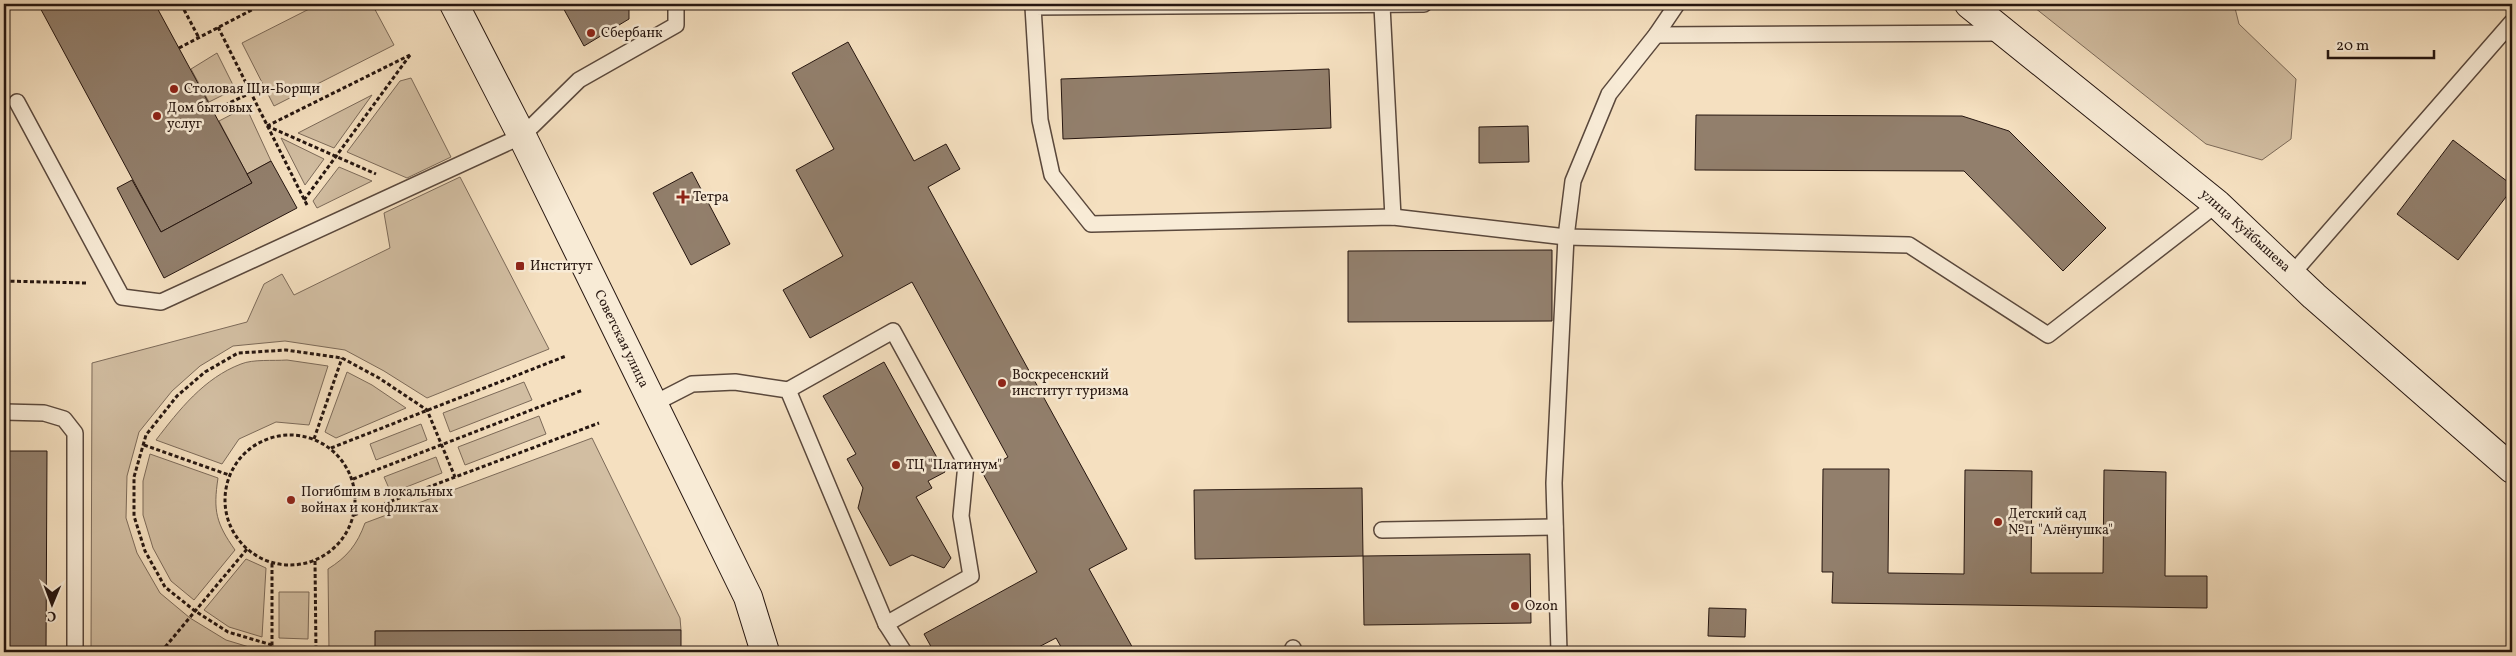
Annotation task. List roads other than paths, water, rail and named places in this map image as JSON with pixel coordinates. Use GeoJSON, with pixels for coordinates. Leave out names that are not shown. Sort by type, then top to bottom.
{"type":"FeatureCollection","features":[{"type":"Feature","properties":{"kind":"street","name":"Советская улица"},"geometry":{"type":"LineString","coordinates":[[454,4],[522,136],[748,597],[766,652]]}},
{"type":"Feature","properties":{"kind":"street","name":"улица Куйбышева"},"geometry":{"type":"LineString","coordinates":[[1969,4],[2217,204],[2292,274],[2512,469]]}},
{"type":"Feature","properties":{"kind":"lane"},"geometry":{"type":"LineString","coordinates":[[17,102],[122,297],[161,302],[522,136],[579,80],[676,25],[676,4]]}},
{"type":"Feature","properties":{"kind":"lane"},"geometry":{"type":"LineString","coordinates":[[1424,4],[1382,6],[1033,7],[1040,120],[1052,175],[1091,224],[1393,217],[1566,236],[1909,245],[2048,335],[2217,204]]}},
{"type":"Feature","properties":{"kind":"lane"},"geometry":{"type":"LineString","coordinates":[[1559,652],[1554,483],[1557,383],[1566,236],[1573,180],[1609,94],[1656,35],[1677,4]]}},
{"type":"Feature","properties":{"kind":"lane"},"geometry":{"type":"LineString","coordinates":[[1382,6],[1393,217]]}},
{"type":"Feature","properties":{"kind":"lane"},"geometry":{"type":"LineString","coordinates":[[2292,274],[2512,22]]}},
{"type":"Feature","properties":{"kind":"lane"},"geometry":{"type":"LineString","coordinates":[[1656,35],[2005,33]]}},
{"type":"Feature","properties":{"kind":"lane"},"geometry":{"type":"LineString","coordinates":[[653,404],[692,384],[735,382],[788,390],[893,330],[966,464],[961,516],[970,576],[886,624]]}},
{"type":"Feature","properties":{"kind":"lane"},"geometry":{"type":"LineString","coordinates":[[788,390],[886,624],[904,652]]}},
{"type":"Feature","properties":{"kind":"lane"},"geometry":{"type":"LineString","coordinates":[[4,412],[44,413],[64,419],[75,433],[75,652]]}},
{"type":"Feature","properties":{"kind":"lane"},"geometry":{"type":"LineString","coordinates":[[1382,530],[1555,527]]}},
{"type":"Feature","properties":{"kind":"place","name":"Сбербанк"},"geometry":{"type":"Point","coordinates":[591,33]}},
{"type":"Feature","properties":{"kind":"place","name":"Столовая Щи-Борщи"},"geometry":{"type":"Point","coordinates":[174,89]}},
{"type":"Feature","properties":{"kind":"place","name":"Дом бытовых услуг"},"geometry":{"type":"Point","coordinates":[157,116]}},
{"type":"Feature","properties":{"kind":"place","name":"Тетра"},"geometry":{"type":"Point","coordinates":[683,197]}},
{"type":"Feature","properties":{"kind":"place","name":"Институт"},"geometry":{"type":"Point","coordinates":[520,266]}},
{"type":"Feature","properties":{"kind":"place","name":"Воскресенский институт туризма"},"geometry":{"type":"Point","coordinates":[1002,383]}},
{"type":"Feature","properties":{"kind":"place","name":"ТЦ \"Платинум\""},"geometry":{"type":"Point","coordinates":[896,465]}},
{"type":"Feature","properties":{"kind":"place","name":"Погибшим в локальных войнах и конфликтах"},"geometry":{"type":"Point","coordinates":[291,500]}},
{"type":"Feature","properties":{"kind":"place","name":"Детский сад №11 \"Алёнушка\""},"geometry":{"type":"Point","coordinates":[1998,522]}},
{"type":"Feature","properties":{"kind":"place","name":"Ozon"},"geometry":{"type":"Point","coordinates":[1515,606]}}]}
